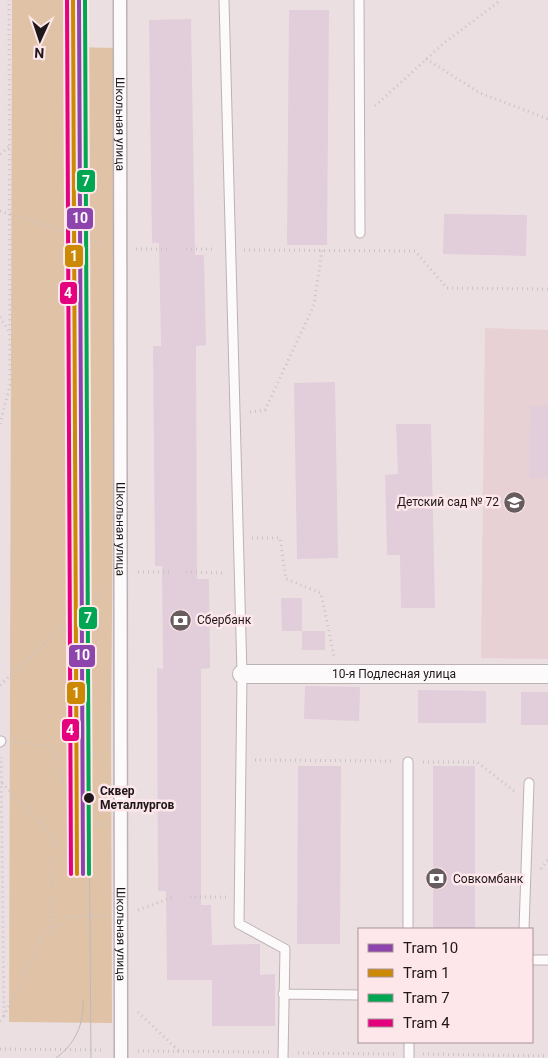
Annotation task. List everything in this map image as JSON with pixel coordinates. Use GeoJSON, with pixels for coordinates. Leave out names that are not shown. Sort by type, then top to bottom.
{"type":"FeatureCollection","features":[{"type":"Feature","properties":{"kind":"street","name":"Школьная улица"},"geometry":{"type":"LineString","coordinates":[[120,0],[121,1054]]}},
{"type":"Feature","properties":{"kind":"street","name":"10-я Подлесная улица"},"geometry":{"type":"LineString","coordinates":[[242,674],[548,674]]}},
{"type":"Feature","properties":{"kind":"lane"},"geometry":{"type":"LineString","coordinates":[[224,0],[242,674],[239,924],[285,949],[283,1055]]}},
{"type":"Feature","properties":{"kind":"lane"},"geometry":{"type":"LineString","coordinates":[[359,0],[360,233]]}},
{"type":"Feature","properties":{"kind":"lane"},"geometry":{"type":"LineString","coordinates":[[408,762],[408,928]]}},
{"type":"Feature","properties":{"kind":"lane"},"geometry":{"type":"LineString","coordinates":[[524,928],[529,784]]}},
{"type":"Feature","properties":{"kind":"lane"},"geometry":{"type":"LineString","coordinates":[[533,960],[548,960]]}},
{"type":"Feature","properties":{"kind":"lane"},"geometry":{"type":"LineString","coordinates":[[283,994],[358,995]]}},
{"type":"Feature","properties":{"kind":"lane"},"geometry":{"type":"LineString","coordinates":[[409,1043],[409,1056]]}},
{"type":"Feature","properties":{"kind":"path"},"geometry":{"type":"LineString","coordinates":[[0,424],[10,386],[9,0]]}},
{"type":"Feature","properties":{"kind":"path"},"geometry":{"type":"LineString","coordinates":[[360,120],[444,43],[501,0]]}},
{"type":"Feature","properties":{"kind":"path"},"geometry":{"type":"LineString","coordinates":[[426,59],[480,93],[548,119]]}},
{"type":"Feature","properties":{"kind":"path"},"geometry":{"type":"LineString","coordinates":[[0,154],[9,147]]}},
{"type":"Feature","properties":{"kind":"path"},"geometry":{"type":"LineString","coordinates":[[0,211],[121,249],[168,249]]}},
{"type":"Feature","properties":{"kind":"path"},"geometry":{"type":"LineString","coordinates":[[186,249],[415,251],[447,288],[548,289]]}},
{"type":"Feature","properties":{"kind":"path"},"geometry":{"type":"LineString","coordinates":[[235,414],[265,410],[314,305],[322,250]]}},
{"type":"Feature","properties":{"kind":"path"},"geometry":{"type":"LineString","coordinates":[[0,317],[10,333]]}},
{"type":"Feature","properties":{"kind":"path"},"geometry":{"type":"LineString","coordinates":[[238,537],[280,538],[286,579],[321,593],[337,674]]}},
{"type":"Feature","properties":{"kind":"path"},"geometry":{"type":"LineString","coordinates":[[0,685],[121,572],[170,572]]}},
{"type":"Feature","properties":{"kind":"path"},"geometry":{"type":"LineString","coordinates":[[186,572],[239,573]]}},
{"type":"Feature","properties":{"kind":"path"},"geometry":{"type":"LineString","coordinates":[[4,1016],[0,741],[51,746],[78,827]]}},
{"type":"Feature","properties":{"kind":"path"},"geometry":{"type":"LineString","coordinates":[[241,760],[477,762],[528,802]]}},
{"type":"Feature","properties":{"kind":"path"},"geometry":{"type":"LineString","coordinates":[[2,782],[54,836],[50,931]]}},
{"type":"Feature","properties":{"kind":"path"},"geometry":{"type":"LineString","coordinates":[[0,1021],[42,937],[69,917],[121,915],[172,897]]}},
{"type":"Feature","properties":{"kind":"path"},"geometry":{"type":"LineString","coordinates":[[190,897],[239,897]]}},
{"type":"Feature","properties":{"kind":"path"},"geometry":{"type":"LineString","coordinates":[[121,995],[179,1051]]}},
{"type":"Feature","properties":{"kind":"path"},"geometry":{"type":"LineString","coordinates":[[0,1049],[121,1054],[179,1051],[283,1055],[384,1053],[409,1056],[548,1056]]}},
{"type":"Feature","properties":{"kind":"path"},"geometry":{"type":"LineString","coordinates":[[384,1053],[384,1058]]}},
{"type":"Feature","properties":{"kind":"shaded area"},"geometry":{"type":"Polygon","coordinates":[[[12,0],[72,0],[72,47],[117,48],[111,725],[112,1023],[9,1022],[12,0]]]}},
{"type":"Feature","properties":{"kind":"shaded area","name":"Детский сад № 72"},"geometry":{"type":"Polygon","coordinates":[[[485,328],[548,330],[548,659],[481,658],[485,328]]]}},
{"type":"Feature","properties":{"kind":"building"},"geometry":{"type":"Polygon","coordinates":[[[289,10],[329,10],[327,245],[287,245],[289,10]]]}},
{"type":"Feature","properties":{"kind":"building"},"geometry":{"type":"Polygon","coordinates":[[[191,19],[195,255],[204,255],[206,345],[196,346],[197,579],[209,579],[210,668],[201,669],[201,905],[211,905],[212,945],[260,944],[260,975],[275,974],[275,1026],[212,1026],[212,980],[167,980],[166,891],[158,891],[157,668],[163,669],[162,566],[155,566],[153,346],[161,346],[159,243],[152,243],[149,20],[191,19]]]}},
{"type":"Feature","properties":{"kind":"building"},"geometry":{"type":"Polygon","coordinates":[[[444,214],[527,215],[526,256],[443,254],[444,214]]]}},
{"type":"Feature","properties":{"kind":"building"},"geometry":{"type":"Polygon","coordinates":[[[335,382],[338,558],[297,559],[294,383],[335,382]]]}},
{"type":"Feature","properties":{"kind":"building"},"geometry":{"type":"Polygon","coordinates":[[[530,406],[548,406],[548,478],[529,478],[530,406]]]}},
{"type":"Feature","properties":{"kind":"building"},"geometry":{"type":"Polygon","coordinates":[[[396,424],[431,424],[435,608],[401,608],[400,555],[387,555],[385,475],[398,474],[396,424]]]}},
{"type":"Feature","properties":{"kind":"building"},"geometry":{"type":"Polygon","coordinates":[[[281,598],[302,598],[302,631],[282,631],[281,598]]]}},
{"type":"Feature","properties":{"kind":"building"},"geometry":{"type":"Polygon","coordinates":[[[302,631],[325,631],[325,650],[302,650],[302,631]]]}},
{"type":"Feature","properties":{"kind":"building"},"geometry":{"type":"Polygon","coordinates":[[[305,686],[360,687],[359,721],[304,719],[305,686]]]}},
{"type":"Feature","properties":{"kind":"building"},"geometry":{"type":"Polygon","coordinates":[[[418,690],[486,691],[486,723],[418,723],[418,690]]]}},
{"type":"Feature","properties":{"kind":"building"},"geometry":{"type":"Polygon","coordinates":[[[521,692],[548,692],[548,725],[521,725],[521,692]]]}},
{"type":"Feature","properties":{"kind":"building"},"geometry":{"type":"Polygon","coordinates":[[[298,766],[341,766],[340,944],[297,944],[298,766]]]}},
{"type":"Feature","properties":{"kind":"building"},"geometry":{"type":"Polygon","coordinates":[[[433,766],[475,766],[475,928],[433,928],[433,766]]]}},
{"type":"Feature","properties":{"kind":"tram line","name":"4"},"geometry":{"type":"LineString","coordinates":[[67,0],[71,874]]}},
{"type":"Feature","properties":{"kind":"tram line","name":"1"},"geometry":{"type":"LineString","coordinates":[[73,0],[77,874]]}},
{"type":"Feature","properties":{"kind":"tram line","name":"10"},"geometry":{"type":"LineString","coordinates":[[79,0],[83,874]]}},
{"type":"Feature","properties":{"kind":"tram line","name":"7"},"geometry":{"type":"LineString","coordinates":[[85,0],[89,874]]}},
{"type":"Feature","properties":{"kind":"tram line"},"geometry":{"type":"LineString","coordinates":[[89,798],[91,1058]]}},
{"type":"Feature","properties":{"kind":"tram line"},"geometry":{"type":"LineString","coordinates":[[56,1058],[63,1053],[77,1033],[82,1018],[83,1001]]}},
{"type":"Feature","properties":{"kind":"place","name":"Детский сад № 72"},"geometry":{"type":"Point","coordinates":[515,502]}},
{"type":"Feature","properties":{"kind":"place","name":"Сбербанк"},"geometry":{"type":"Point","coordinates":[181,620]}},
{"type":"Feature","properties":{"kind":"place","name":"Сквер Металлургов"},"geometry":{"type":"Point","coordinates":[89,798]}},
{"type":"Feature","properties":{"kind":"place","name":"Совкомбанк"},"geometry":{"type":"Point","coordinates":[437,879]}}]}
